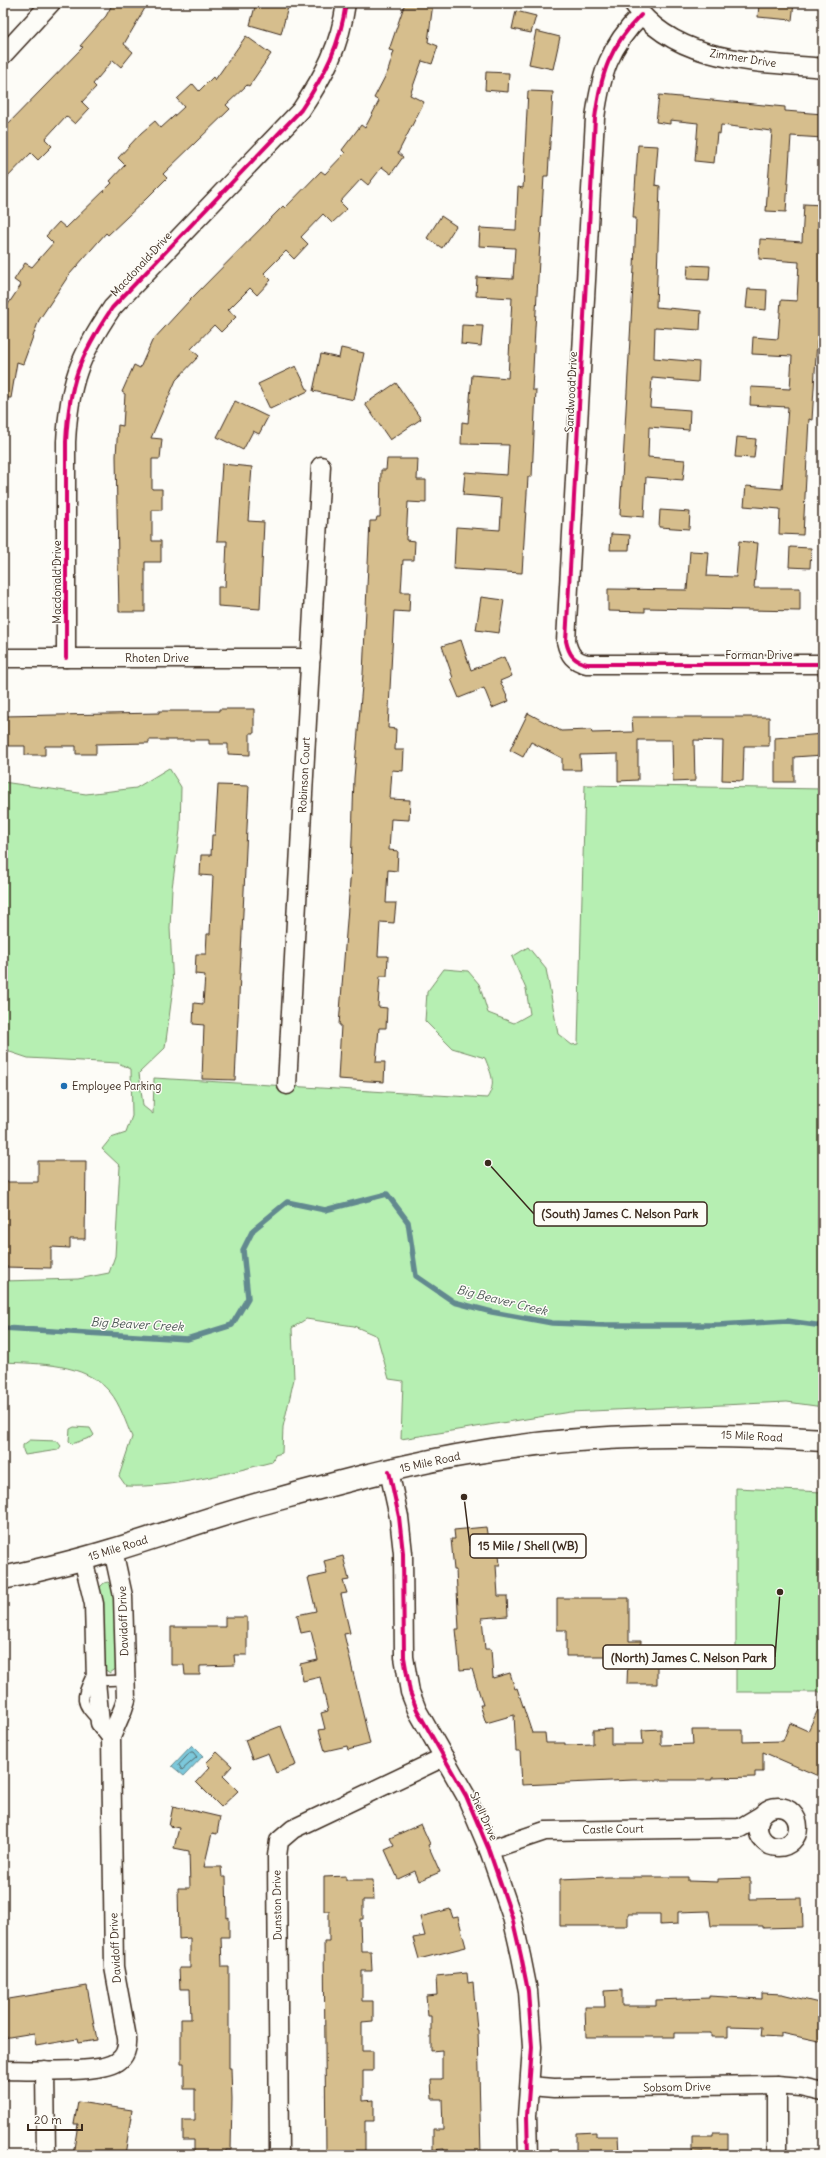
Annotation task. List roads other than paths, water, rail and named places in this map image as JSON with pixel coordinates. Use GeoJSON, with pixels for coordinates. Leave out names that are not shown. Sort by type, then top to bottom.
{"type":"FeatureCollection","features":[{"type":"Feature","properties":{"kind":"main road","name":"15 Mile Road"},"geometry":{"type":"LineString","coordinates":[[3,1578],[83,1559],[272,1500],[389,1471],[481,1451],[538,1444],[611,1438],[702,1434],[823,1440]]}},
{"type":"Feature","properties":{"kind":"street"},"geometry":{"type":"LineString","coordinates":[[3,55],[51,3]]}},
{"type":"Feature","properties":{"kind":"street","name":"Macdonald Drive"},"geometry":{"type":"LineString","coordinates":[[66,658],[66,442],[68,415],[74,383],[81,360],[92,338],[112,308],[301,110],[323,76],[339,38],[346,3]]}},
{"type":"Feature","properties":{"kind":"street","name":"Zimmer Drive"},"geometry":{"type":"LineString","coordinates":[[637,9],[669,36],[702,52],[750,61],[823,68]]}},
{"type":"Feature","properties":{"kind":"street","name":"Sandwood Drive"},"geometry":{"type":"LineString","coordinates":[[637,9],[608,61],[597,97],[566,641],[568,652],[573,658],[587,664],[696,664]]}},
{"type":"Feature","properties":{"kind":"street","name":"Robinson Court"},"geometry":{"type":"LineString","coordinates":[[287,1085],[321,466]]}},
{"type":"Feature","properties":{"kind":"street","name":"Rhoten Drive"},"geometry":{"type":"LineString","coordinates":[[3,658],[311,658]]}},
{"type":"Feature","properties":{"kind":"street","name":"Forman Drive"},"geometry":{"type":"LineString","coordinates":[[696,664],[823,664]]}},
{"type":"Feature","properties":{"kind":"street","name":"Shell Drive"},"geometry":{"type":"LineString","coordinates":[[389,1471],[399,1517],[403,1553],[403,1645],[408,1686],[416,1710],[466,1796],[490,1850],[512,1917],[528,1991],[532,2047],[527,2116],[528,2155]]}},
{"type":"Feature","properties":{"kind":"street","name":"Davidoff Drive"},"geometry":{"type":"LineString","coordinates":[[105,1730],[123,1709],[126,1700],[124,1680],[123,1596],[113,1550]]}},
{"type":"Feature","properties":{"kind":"street","name":"Davidoff Drive"},"geometry":{"type":"LineString","coordinates":[[3,2070],[75,2070],[111,2065],[117,2063],[127,2050],[127,2038],[114,1967],[105,1730],[96,1673],[94,1604],[83,1559]]}},
{"type":"Feature","properties":{"kind":"street","name":"Dunston Drive"},"geometry":{"type":"LineString","coordinates":[[279,2155],[277,1856],[279,1841],[293,1829],[444,1757]]}},
{"type":"Feature","properties":{"kind":"street","name":"Castle Court"},"geometry":{"type":"LineString","coordinates":[[490,1850],[545,1831],[740,1828],[773,1847],[786,1846],[796,1838],[798,1825],[796,1818],[787,1809],[773,1807],[740,1828]]}},
{"type":"Feature","properties":{"kind":"street"},"geometry":{"type":"LineString","coordinates":[[762,1814],[758,1827],[762,1840]]}},
{"type":"Feature","properties":{"kind":"street"},"geometry":{"type":"LineString","coordinates":[[45,2070],[46,2155]]}},
{"type":"Feature","properties":{"kind":"street"},"geometry":{"type":"LineString","coordinates":[[777,2085],[777,2155]]}},
{"type":"Feature","properties":{"kind":"street","name":"Sobsom Drive"},"geometry":{"type":"LineString","coordinates":[[530,2086],[554,2088],[777,2085],[823,2092]]}},
{"type":"Feature","properties":{"kind":"lane"},"geometry":{"type":"LineString","coordinates":[[96,1673],[124,1680]]}},
{"type":"Feature","properties":{"kind":"water"},"geometry":{"type":"Polygon","coordinates":[[[192,1745],[203,1756],[184,1776],[172,1766],[192,1745]]]}},
{"type":"Feature","properties":{"kind":"waterway","name":"Big Beaver Creek"},"geometry":{"type":"LineString","coordinates":[[3,1328],[187,1339],[232,1325],[248,1298],[243,1250],[253,1230],[287,1202],[325,1210],[387,1194],[408,1222],[416,1276],[454,1302],[492,1312],[552,1323],[605,1325],[718,1325],[787,1321],[823,1326]]}},
{"type":"Feature","properties":{"kind":"place","name":"Employee Parking"},"geometry":{"type":"Point","coordinates":[64,1086]}},
{"type":"Feature","properties":{"kind":"place","name":"(South) James C. Nelson Park"},"geometry":{"type":"Point","coordinates":[488,1163]}},
{"type":"Feature","properties":{"kind":"place","name":"15 Mile / Shell (WB)"},"geometry":{"type":"Point","coordinates":[464,1497]}},
{"type":"Feature","properties":{"kind":"place","name":"(North) James C. Nelson Park"},"geometry":{"type":"Point","coordinates":[780,1592]}}]}
